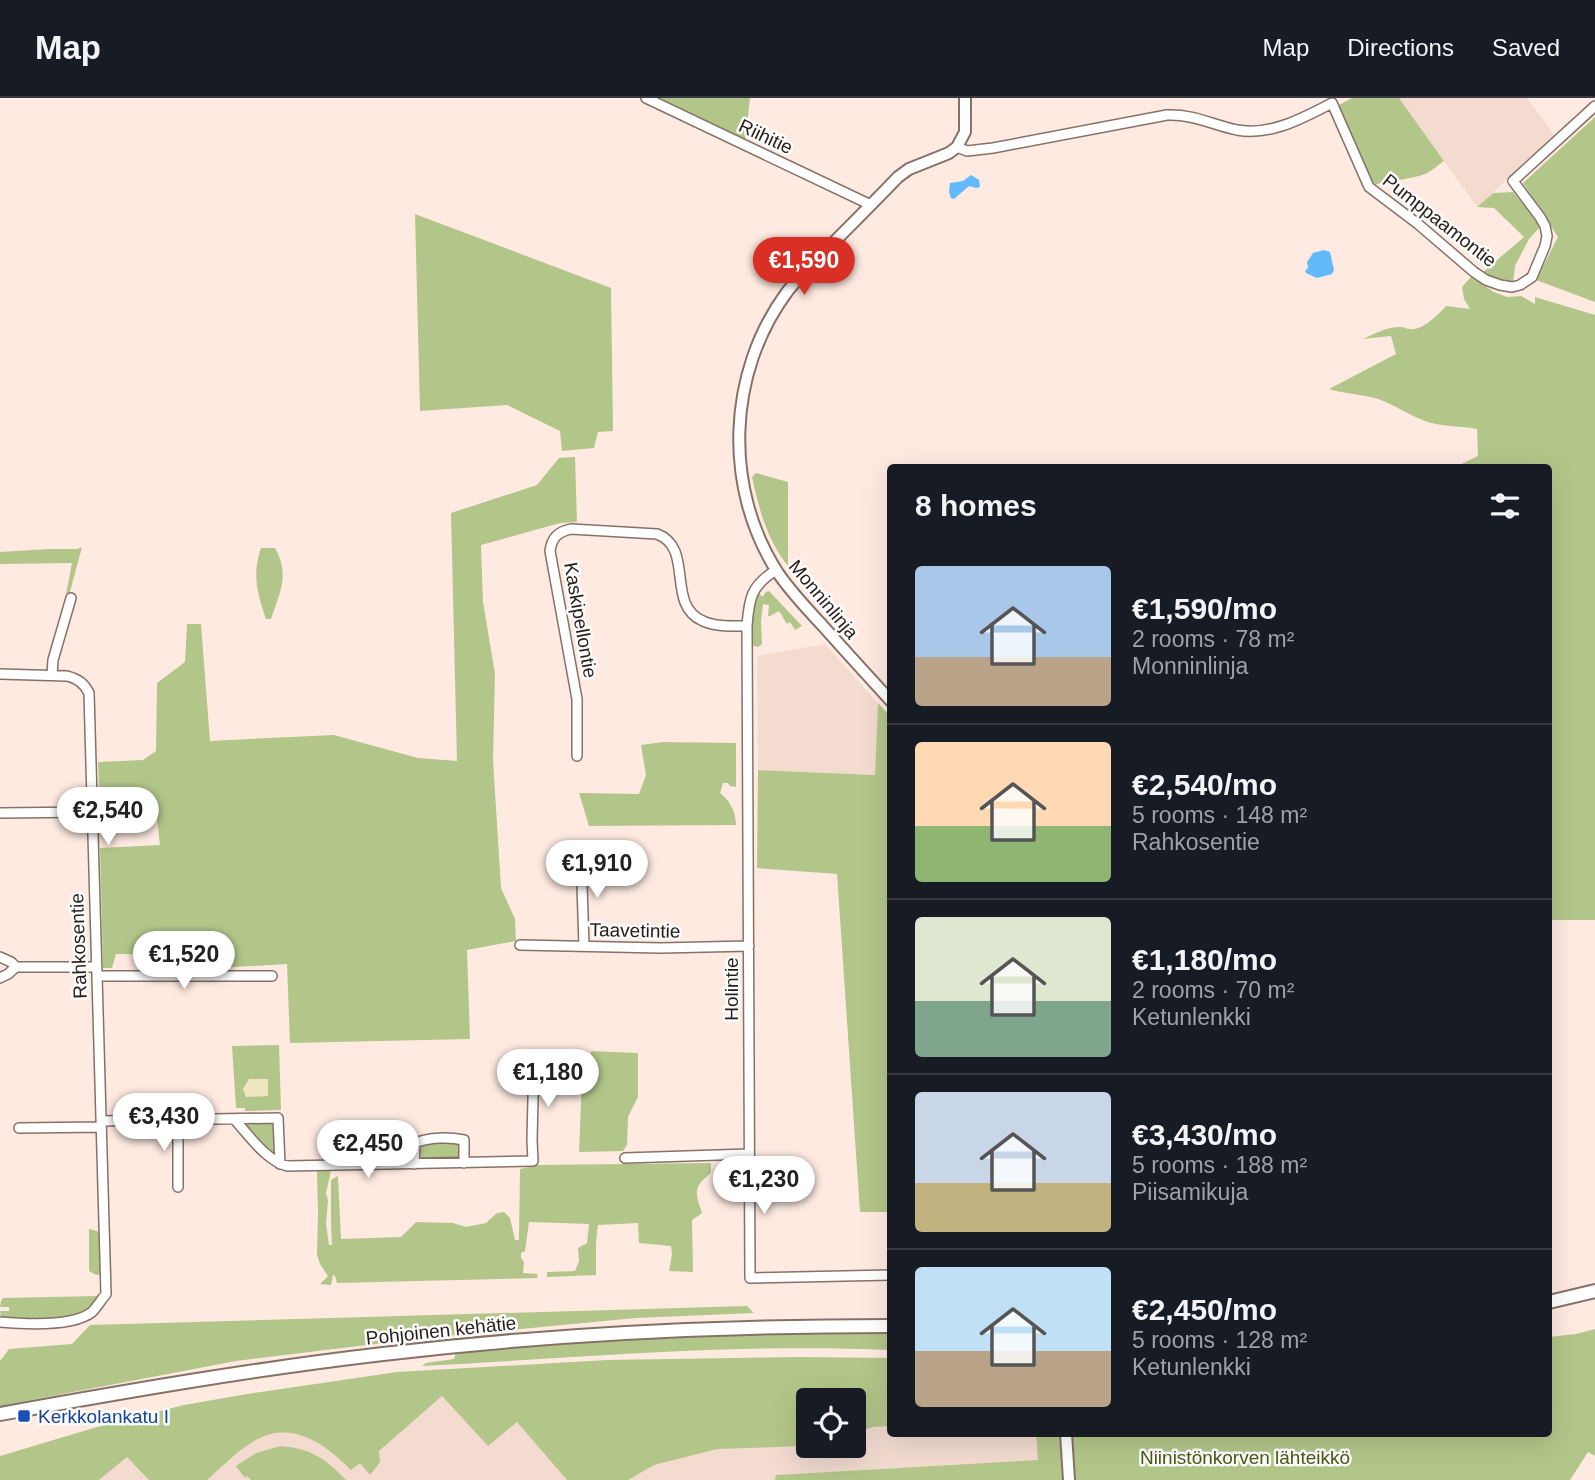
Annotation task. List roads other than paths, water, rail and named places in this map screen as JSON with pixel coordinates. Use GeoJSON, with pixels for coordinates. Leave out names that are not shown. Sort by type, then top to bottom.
{"type":"FeatureCollection","features":[{"type":"Feature","properties":{"kind":"main road"},"geometry":{"type":"LineString","coordinates":[[1552,1301],[1595,1291]]}},
{"type":"Feature","properties":{"kind":"main road","name":"Pohjoinen kehätie"},"geometry":{"type":"LineString","coordinates":[[0,1414],[265,1370],[434,1349],[646,1333],[887,1326]]}},
{"type":"Feature","properties":{"kind":"street","name":"Riihitie"},"geometry":{"type":"LineString","coordinates":[[646,98],[871,205]]}},
{"type":"Feature","properties":{"kind":"street"},"geometry":{"type":"LineString","coordinates":[[957,147],[965,132],[965,98]]}},
{"type":"Feature","properties":{"kind":"street","name":"Pumppaamontie"},"geometry":{"type":"LineString","coordinates":[[957,147],[967,151],[993,148],[1167,115],[1189,116],[1235,129],[1261,130],[1292,122],[1332,103],[1368,187],[1418,224],[1474,272],[1486,280],[1512,286],[1527,282],[1532,277],[1547,236],[1540,217],[1513,181],[1595,106]]}},
{"type":"Feature","properties":{"kind":"street","name":"Monninlinja"},"geometry":{"type":"LineString","coordinates":[[887,697],[800,601],[776,570],[751,514],[741,468],[740,412],[753,357],[766,326],[788,291],[898,177],[909,169],[949,153],[957,147]]}},
{"type":"Feature","properties":{"kind":"street","name":"Kaskipellontie"},"geometry":{"type":"LineString","coordinates":[[578,756],[577,699],[550,551],[554,537],[561,531],[571,529],[657,534],[665,537],[676,552],[683,600],[692,615],[710,624],[747,626]]}},
{"type":"Feature","properties":{"kind":"street","name":"Holintie"},"geometry":{"type":"LineString","coordinates":[[776,570],[763,579],[754,591],[748,606],[747,626],[750,1278],[887,1275]]}},
{"type":"Feature","properties":{"kind":"street"},"geometry":{"type":"LineString","coordinates":[[52,675],[53,660],[71,598]]}},
{"type":"Feature","properties":{"kind":"street","name":"Rahkosentie"},"geometry":{"type":"LineString","coordinates":[[0,674],[67,676],[76,678],[85,685],[89,693],[106,1294],[90,1313],[75,1320],[0,1322]]}},
{"type":"Feature","properties":{"kind":"street"},"geometry":{"type":"LineString","coordinates":[[0,813],[92,812]]}},
{"type":"Feature","properties":{"kind":"street"},"geometry":{"type":"LineString","coordinates":[[581,854],[584,946]]}},
{"type":"Feature","properties":{"kind":"street","name":"Taavetintie"},"geometry":{"type":"LineString","coordinates":[[520,945],[661,948],[748,946]]}},
{"type":"Feature","properties":{"kind":"street"},"geometry":{"type":"LineString","coordinates":[[0,957],[11,961],[16,967]]}},
{"type":"Feature","properties":{"kind":"street"},"geometry":{"type":"LineString","coordinates":[[0,978],[16,967],[96,972],[272,976]]}},
{"type":"Feature","properties":{"kind":"street"},"geometry":{"type":"LineString","coordinates":[[234,1119],[271,1159],[288,1166],[533,1161],[534,1058]]}},
{"type":"Feature","properties":{"kind":"street"},"geometry":{"type":"LineString","coordinates":[[19,1128],[178,1119],[278,1118],[280,1164]]}},
{"type":"Feature","properties":{"kind":"street"},"geometry":{"type":"LineString","coordinates":[[178,1119],[178,1187]]}},
{"type":"Feature","properties":{"kind":"street"},"geometry":{"type":"LineString","coordinates":[[414,1164],[415,1143],[423,1140],[455,1139],[464,1140],[464,1163]]}},
{"type":"Feature","properties":{"kind":"street"},"geometry":{"type":"LineString","coordinates":[[625,1158],[749,1154]]}},
{"type":"Feature","properties":{"kind":"street"},"geometry":{"type":"LineString","coordinates":[[1066,1437],[1069,1480]]}},
{"type":"Feature","properties":{"kind":"water"},"geometry":{"type":"Polygon","coordinates":[[[971,175],[979,180],[980,187],[969,186],[954,199],[951,198],[950,183],[963,181],[971,175]]]}},
{"type":"Feature","properties":{"kind":"water"},"geometry":{"type":"Polygon","coordinates":[[[1324,250],[1330,252],[1334,270],[1332,274],[1317,278],[1306,273],[1307,262],[1313,253],[1324,250]]]}},
{"type":"Feature","properties":{"kind":"place","name":"Kerkkolankatu I"},"geometry":{"type":"Point","coordinates":[24,1416]}},
{"type":"Feature","properties":{"kind":"park label","name":"Niinistönkorven lähteikkö"},"geometry":{"type":"Point","coordinates":[1245,1457]}}]}
